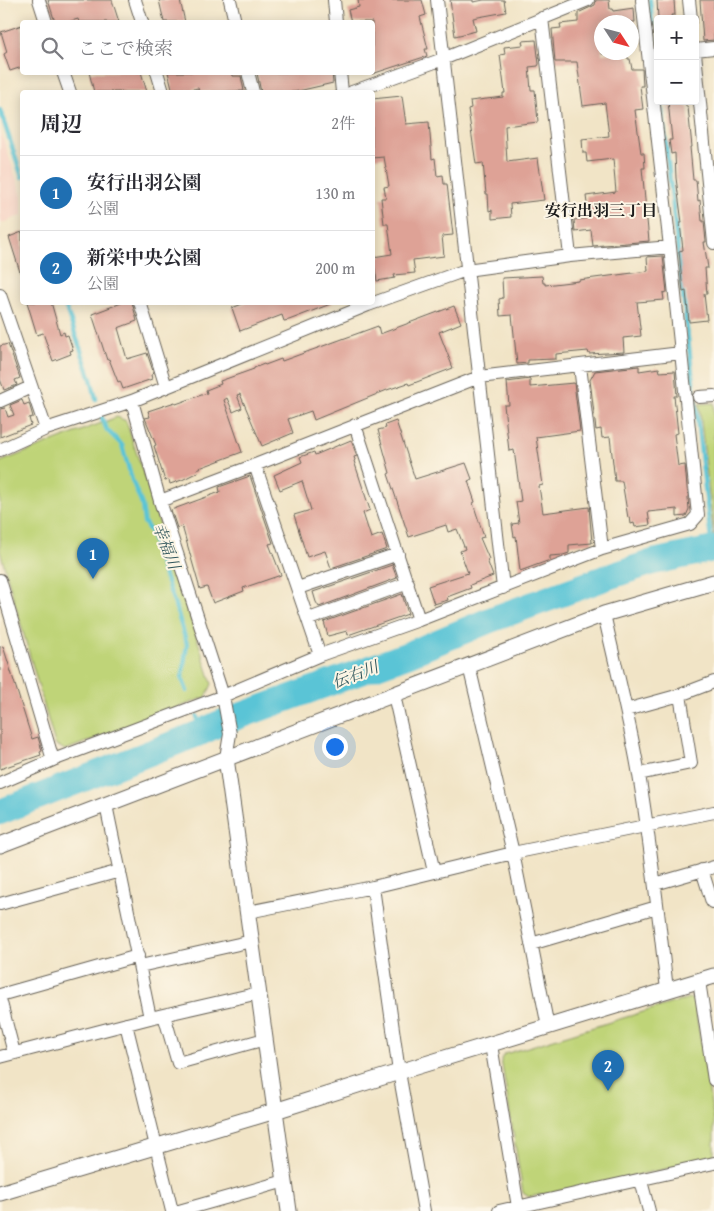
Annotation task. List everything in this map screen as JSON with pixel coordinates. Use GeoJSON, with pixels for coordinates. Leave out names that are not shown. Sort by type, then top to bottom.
{"type":"FeatureCollection","features":[{"type":"Feature","properties":{"kind":"street"},"geometry":{"type":"LineString","coordinates":[[39,0],[45,20]]}},
{"type":"Feature","properties":{"kind":"street"},"geometry":{"type":"LineString","coordinates":[[136,0],[141,20]]}},
{"type":"Feature","properties":{"kind":"street"},"geometry":{"type":"LineString","coordinates":[[230,0],[235,20]]}},
{"type":"Feature","properties":{"kind":"street"},"geometry":{"type":"LineString","coordinates":[[334,0],[336,20]]}},
{"type":"Feature","properties":{"kind":"street"},"geometry":{"type":"LineString","coordinates":[[437,0],[503,588]]}},
{"type":"Feature","properties":{"kind":"street"},"geometry":{"type":"LineString","coordinates":[[358,90],[443,59],[588,0]]}},
{"type":"Feature","properties":{"kind":"street"},"geometry":{"type":"LineString","coordinates":[[0,782],[53,760],[223,697],[320,655],[419,620],[602,549],[690,524],[698,515],[670,247],[653,54],[642,0]]}},
{"type":"Feature","properties":{"kind":"street"},"geometry":{"type":"LineString","coordinates":[[689,0],[691,15]]}},
{"type":"Feature","properties":{"kind":"street"},"geometry":{"type":"LineString","coordinates":[[542,18],[570,256]]}},
{"type":"Feature","properties":{"kind":"street"},"geometry":{"type":"LineString","coordinates":[[699,50],[714,48]]}},
{"type":"Feature","properties":{"kind":"street"},"geometry":{"type":"LineString","coordinates":[[697,60],[708,121],[714,243]]}},
{"type":"Feature","properties":{"kind":"street"},"geometry":{"type":"LineString","coordinates":[[64,75],[69,90]]}},
{"type":"Feature","properties":{"kind":"street"},"geometry":{"type":"LineString","coordinates":[[158,75],[162,90]]}},
{"type":"Feature","properties":{"kind":"street"},"geometry":{"type":"LineString","coordinates":[[249,75],[252,90]]}},
{"type":"Feature","properties":{"kind":"street"},"geometry":{"type":"LineString","coordinates":[[340,75],[342,90]]}},
{"type":"Feature","properties":{"kind":"street"},"geometry":{"type":"LineString","coordinates":[[375,302],[466,270],[570,256],[670,247]]}},
{"type":"Feature","properties":{"kind":"street"},"geometry":{"type":"LineString","coordinates":[[0,295],[6,332],[31,387],[46,430]]}},
{"type":"Feature","properties":{"kind":"street"},"geometry":{"type":"LineString","coordinates":[[141,305],[166,387]]}},
{"type":"Feature","properties":{"kind":"street"},"geometry":{"type":"LineString","coordinates":[[0,450],[46,430],[132,401],[366,305]]}},
{"type":"Feature","properties":{"kind":"street"},"geometry":{"type":"LineString","coordinates":[[160,501],[479,378],[681,353]]}},
{"type":"Feature","properties":{"kind":"street"},"geometry":{"type":"LineString","coordinates":[[580,366],[602,549]]}},
{"type":"Feature","properties":{"kind":"street"},"geometry":{"type":"LineString","coordinates":[[0,400],[31,387]]}},
{"type":"Feature","properties":{"kind":"street"},"geometry":{"type":"LineString","coordinates":[[700,397],[714,396]]}},
{"type":"Feature","properties":{"kind":"street"},"geometry":{"type":"LineString","coordinates":[[132,401],[160,501],[223,697],[230,734],[226,758],[289,1211]]}},
{"type":"Feature","properties":{"kind":"street"},"geometry":{"type":"LineString","coordinates":[[355,426],[419,620]]}},
{"type":"Feature","properties":{"kind":"street"},"geometry":{"type":"LineString","coordinates":[[255,465],[320,655]]}},
{"type":"Feature","properties":{"kind":"street"},"geometry":{"type":"LineString","coordinates":[[298,588],[398,554]]}},
{"type":"Feature","properties":{"kind":"street"},"geometry":{"type":"LineString","coordinates":[[0,580],[53,760]]}},
{"type":"Feature","properties":{"kind":"street"},"geometry":{"type":"LineString","coordinates":[[0,845],[394,696],[604,614],[714,582]]}},
{"type":"Feature","properties":{"kind":"street"},"geometry":{"type":"LineString","coordinates":[[309,619],[408,583]]}},
{"type":"Feature","properties":{"kind":"street"},"geometry":{"type":"LineString","coordinates":[[604,614],[639,774],[655,884],[667,990]]}},
{"type":"Feature","properties":{"kind":"street"},"geometry":{"type":"LineString","coordinates":[[469,666],[513,853],[548,1027]]}},
{"type":"Feature","properties":{"kind":"street"},"geometry":{"type":"LineString","coordinates":[[626,710],[680,695],[714,682]]}},
{"type":"Feature","properties":{"kind":"street"},"geometry":{"type":"LineString","coordinates":[[639,774],[690,763],[680,695]]}},
{"type":"Feature","properties":{"kind":"street"},"geometry":{"type":"LineString","coordinates":[[394,696],[434,872]]}},
{"type":"Feature","properties":{"kind":"street"},"geometry":{"type":"LineString","coordinates":[[106,805],[150,1018]]}},
{"type":"Feature","properties":{"kind":"street"},"geometry":{"type":"LineString","coordinates":[[248,912],[373,887],[513,853],[714,812]]}},
{"type":"Feature","properties":{"kind":"street"},"geometry":{"type":"LineString","coordinates":[[655,884],[708,869],[712,902],[714,901]]}},
{"type":"Feature","properties":{"kind":"street"},"geometry":{"type":"LineString","coordinates":[[0,904],[120,870]]}},
{"type":"Feature","properties":{"kind":"street"},"geometry":{"type":"LineString","coordinates":[[373,887],[399,1072],[424,1211]]}},
{"type":"Feature","properties":{"kind":"street"},"geometry":{"type":"LineString","coordinates":[[531,944],[657,907]]}},
{"type":"Feature","properties":{"kind":"street"},"geometry":{"type":"LineString","coordinates":[[0,995],[139,961],[252,941]]}},
{"type":"Feature","properties":{"kind":"street"},"geometry":{"type":"LineString","coordinates":[[0,1193],[275,1111],[714,976]]}},
{"type":"Feature","properties":{"kind":"street"},"geometry":{"type":"LineString","coordinates":[[699,980],[710,1032],[714,1080]]}},
{"type":"Feature","properties":{"kind":"street"},"geometry":{"type":"LineString","coordinates":[[0,1057],[150,1018],[258,993]]}},
{"type":"Feature","properties":{"kind":"street"},"geometry":{"type":"LineString","coordinates":[[0,999],[14,1053]]}},
{"type":"Feature","properties":{"kind":"street"},"geometry":{"type":"LineString","coordinates":[[164,1015],[178,1063],[265,1038]]}},
{"type":"Feature","properties":{"kind":"street"},"geometry":{"type":"LineString","coordinates":[[126,1024],[172,1211]]}},
{"type":"Feature","properties":{"kind":"street"},"geometry":{"type":"LineString","coordinates":[[491,1045],[518,1207]]}},
{"type":"Feature","properties":{"kind":"street"},"geometry":{"type":"LineString","coordinates":[[499,1211],[641,1181],[714,1163]]}},
{"type":"Feature","properties":{"kind":"street"},"geometry":{"type":"LineString","coordinates":[[179,1211],[285,1181]]}},
{"type":"Feature","properties":{"kind":"street"},"geometry":{"type":"LineString","coordinates":[[641,1181],[648,1211]]}},
{"type":"Feature","properties":{"kind":"shaded area"},"geometry":{"type":"Polygon","coordinates":[[[0,129],[20,190],[20,216],[0,224],[0,129]]]}},
{"type":"Feature","properties":{"kind":"green space"},"geometry":{"type":"Polygon","coordinates":[[[714,403],[714,537],[699,404],[714,403]]]}},
{"type":"Feature","properties":{"kind":"green space"},"geometry":{"type":"Polygon","coordinates":[[[117,417],[126,421],[212,684],[206,697],[65,750],[55,744],[0,551],[0,462],[117,417]]]}},
{"type":"Feature","properties":{"kind":"green space"},"geometry":{"type":"Polygon","coordinates":[[[689,998],[694,1001],[714,1122],[714,1159],[529,1197],[523,1193],[501,1059],[505,1054],[689,998]]]}},
{"type":"Feature","properties":{"kind":"building"},"geometry":{"type":"Polygon","coordinates":[[[48,0],[112,0],[118,20],[78,19],[54,20],[48,0]]]}},
{"type":"Feature","properties":{"kind":"building"},"geometry":{"type":"Polygon","coordinates":[[[159,0],[180,0],[185,20],[164,20],[159,0]]]}},
{"type":"Feature","properties":{"kind":"building"},"geometry":{"type":"Polygon","coordinates":[[[358,0],[422,0],[426,15],[420,17],[428,49],[425,49],[427,56],[375,73],[375,20],[350,20],[348,10],[359,7],[358,0]]]}},
{"type":"Feature","properties":{"kind":"building"},"geometry":{"type":"Polygon","coordinates":[[[450,0],[473,0],[473,2],[504,0],[506,12],[473,18],[476,31],[455,36],[450,0]]]}},
{"type":"Feature","properties":{"kind":"building"},"geometry":{"type":"Polygon","coordinates":[[[596,0],[609,0],[610,9],[613,11],[634,8],[634,15],[594,15],[594,60],[630,60],[632,69],[642,69],[643,86],[640,86],[643,109],[635,110],[641,153],[644,153],[645,168],[642,168],[649,241],[593,246],[591,230],[575,232],[574,220],[589,218],[586,196],[616,192],[613,159],[587,162],[586,153],[583,153],[582,139],[609,136],[605,103],[583,106],[577,62],[555,62],[552,29],[561,28],[560,24],[578,22],[578,13],[595,5],[596,0]]]}},
{"type":"Feature","properties":{"kind":"building"},"geometry":{"type":"Polygon","coordinates":[[[657,0],[674,0],[675,15],[658,15],[657,0]]]}},
{"type":"Feature","properties":{"kind":"building"},"geometry":{"type":"Polygon","coordinates":[[[700,0],[714,0],[714,40],[703,41],[700,0]]]}},
{"type":"Feature","properties":{"kind":"building"},"geometry":{"type":"Polygon","coordinates":[[[20,26],[20,68],[10,71],[4,54],[7,52],[1,32],[20,26]]]}},
{"type":"Feature","properties":{"kind":"building"},"geometry":{"type":"Polygon","coordinates":[[[536,40],[539,64],[538,66],[529,67],[531,90],[535,90],[538,122],[505,126],[507,162],[538,158],[544,200],[510,204],[511,217],[492,219],[492,210],[489,211],[488,194],[486,194],[483,163],[476,164],[468,109],[471,108],[470,101],[503,97],[503,93],[505,93],[500,55],[505,54],[504,47],[523,45],[522,41],[536,40]]]}},
{"type":"Feature","properties":{"kind":"building"},"geometry":{"type":"Polygon","coordinates":[[[90,75],[142,75],[146,90],[94,90],[90,75]]]}},
{"type":"Feature","properties":{"kind":"building"},"geometry":{"type":"Polygon","coordinates":[[[169,75],[241,76],[244,90],[198,90],[198,88],[172,90],[169,75]]]}},
{"type":"Feature","properties":{"kind":"building"},"geometry":{"type":"Polygon","coordinates":[[[257,75],[332,75],[333,83],[303,90],[261,90],[257,75]]]}},
{"type":"Feature","properties":{"kind":"building"},"geometry":{"type":"Polygon","coordinates":[[[402,96],[406,124],[429,122],[432,159],[435,158],[437,176],[443,175],[444,184],[447,184],[453,235],[442,236],[444,256],[413,260],[415,273],[394,275],[395,278],[377,281],[375,257],[392,254],[388,224],[384,224],[381,198],[386,198],[384,187],[389,186],[384,157],[375,158],[375,99],[402,96]]]}},
{"type":"Feature","properties":{"kind":"building"},"geometry":{"type":"Polygon","coordinates":[[[668,105],[686,105],[688,107],[692,147],[690,147],[693,180],[696,180],[698,201],[700,200],[702,221],[704,221],[706,242],[704,242],[708,268],[705,268],[707,294],[704,294],[707,320],[689,322],[686,291],[683,292],[679,251],[683,250],[680,223],[682,223],[675,153],[671,154],[669,140],[672,140],[668,105]]]}},
{"type":"Feature","properties":{"kind":"building"},"geometry":{"type":"Polygon","coordinates":[[[20,233],[20,272],[9,237],[20,233]]]}},
{"type":"Feature","properties":{"kind":"building"},"geometry":{"type":"Polygon","coordinates":[[[663,256],[667,292],[663,293],[664,300],[637,302],[641,336],[623,338],[624,352],[589,354],[588,351],[556,354],[556,359],[528,360],[528,363],[517,364],[512,315],[500,316],[499,299],[503,298],[502,278],[542,276],[545,285],[579,281],[648,271],[647,257],[663,256]]]}},
{"type":"Feature","properties":{"kind":"building"},"geometry":{"type":"Polygon","coordinates":[[[28,305],[52,305],[60,334],[64,332],[65,336],[68,335],[73,350],[70,351],[71,354],[53,361],[43,333],[37,335],[28,305]]]}},
{"type":"Feature","properties":{"kind":"building"},"geometry":{"type":"Polygon","coordinates":[[[116,305],[133,305],[137,321],[118,328],[127,359],[147,353],[154,374],[151,375],[152,379],[123,389],[120,381],[118,382],[109,359],[107,360],[92,314],[116,305]]]}},
{"type":"Feature","properties":{"kind":"building"},"geometry":{"type":"Polygon","coordinates":[[[240,305],[328,305],[289,320],[284,321],[282,315],[240,331],[232,308],[240,305]]]}},
{"type":"Feature","properties":{"kind":"building"},"geometry":{"type":"Polygon","coordinates":[[[454,306],[461,323],[439,332],[453,368],[409,385],[408,383],[387,390],[314,420],[311,411],[288,419],[293,433],[262,446],[240,394],[237,395],[242,408],[233,412],[227,398],[224,400],[242,452],[197,469],[198,472],[182,480],[170,484],[169,480],[165,481],[154,446],[156,445],[145,418],[150,417],[148,411],[207,393],[206,390],[221,384],[220,381],[264,364],[281,359],[282,361],[378,326],[380,334],[454,306]]]}},
{"type":"Feature","properties":{"kind":"building"},"geometry":{"type":"Polygon","coordinates":[[[8,344],[20,378],[15,380],[17,385],[4,390],[0,379],[0,346],[8,344]]]}},
{"type":"Feature","properties":{"kind":"building"},"geometry":{"type":"Polygon","coordinates":[[[639,366],[639,371],[659,368],[660,372],[675,371],[677,396],[674,396],[678,433],[674,434],[678,466],[685,465],[689,509],[686,516],[677,517],[677,509],[648,512],[650,525],[635,527],[634,523],[631,524],[630,517],[628,518],[622,481],[615,481],[610,437],[602,438],[601,429],[596,430],[590,380],[595,371],[639,366]]]}},
{"type":"Feature","properties":{"kind":"building"},"geometry":{"type":"Polygon","coordinates":[[[530,379],[530,387],[574,383],[580,431],[536,437],[543,485],[539,486],[543,513],[589,507],[592,543],[569,545],[569,553],[550,556],[550,560],[520,571],[516,536],[514,537],[512,524],[519,523],[516,502],[521,501],[514,450],[509,451],[504,405],[509,405],[507,382],[530,379]]]}},
{"type":"Feature","properties":{"kind":"building"},"geometry":{"type":"Polygon","coordinates":[[[22,400],[24,405],[29,403],[33,417],[29,418],[31,425],[0,437],[0,409],[5,408],[8,417],[14,415],[10,405],[22,400]]]}},
{"type":"Feature","properties":{"kind":"building"},"geometry":{"type":"Polygon","coordinates":[[[396,421],[415,479],[466,463],[472,479],[468,481],[475,502],[473,503],[484,537],[480,538],[489,559],[487,560],[493,576],[470,585],[471,588],[447,597],[448,600],[434,604],[428,586],[468,573],[460,551],[465,549],[457,529],[448,532],[446,525],[409,537],[388,474],[390,473],[378,430],[386,428],[385,425],[396,421]]]}},
{"type":"Feature","properties":{"kind":"building"},"geometry":{"type":"Polygon","coordinates":[[[351,440],[357,456],[354,457],[354,461],[370,510],[363,513],[371,538],[382,534],[387,549],[331,568],[325,551],[307,557],[294,515],[311,510],[302,481],[280,490],[274,475],[302,462],[300,457],[314,452],[315,455],[351,440]]]}},
{"type":"Feature","properties":{"kind":"building"},"geometry":{"type":"Polygon","coordinates":[[[250,476],[273,543],[269,544],[281,575],[243,588],[244,591],[213,603],[207,587],[200,589],[182,526],[177,528],[171,510],[220,492],[219,487],[250,476]]]}},
{"type":"Feature","properties":{"kind":"building"},"geometry":{"type":"Polygon","coordinates":[[[392,565],[397,578],[319,607],[316,602],[313,592],[392,565]]]}},
{"type":"Feature","properties":{"kind":"building"},"geometry":{"type":"Polygon","coordinates":[[[402,594],[408,614],[348,635],[347,631],[328,636],[324,622],[402,594]]]}},
{"type":"Feature","properties":{"kind":"building"},"geometry":{"type":"Polygon","coordinates":[[[3,646],[32,739],[38,737],[42,751],[40,752],[41,755],[0,769],[0,647],[3,646]]]}},
{"type":"Feature","properties":{"kind":"waterway"},"geometry":{"type":"LineString","coordinates":[[650,0],[654,41]]}},
{"type":"Feature","properties":{"kind":"waterway"},"geometry":{"type":"LineString","coordinates":[[661,105],[712,549]]}},
{"type":"Feature","properties":{"kind":"waterway","name":"幸福川"},"geometry":{"type":"LineString","coordinates":[[0,110],[20,171]]}},
{"type":"Feature","properties":{"kind":"waterway","name":"幸福川"},"geometry":{"type":"LineString","coordinates":[[65,305],[91,379],[96,399]]}},
{"type":"Feature","properties":{"kind":"waterway","name":"幸福川"},"geometry":{"type":"LineString","coordinates":[[101,416],[107,430],[122,445],[132,480],[142,505],[144,522],[152,534],[155,549],[175,605],[187,644],[182,678],[187,691]]}},
{"type":"Feature","properties":{"kind":"waterway","name":"伝右川"},"geometry":{"type":"LineString","coordinates":[[0,812],[200,733],[218,724],[409,654],[490,620],[653,562],[714,549]]}},
{"type":"Feature","properties":{"kind":"waterway","name":"幸福川"},"geometry":{"type":"LineString","coordinates":[[197,716],[200,733]]}},
{"type":"Feature","properties":{"kind":"place","name":"安行出羽公園"},"geometry":{"type":"Point","coordinates":[93,579]}},
{"type":"Feature","properties":{"kind":"place","name":"新栄中央公園"},"geometry":{"type":"Point","coordinates":[608,1091]}},
{"type":"Feature","properties":{"kind":"district","name":"安行出羽三丁目"},"geometry":{"type":"Point","coordinates":[601,210]}}]}
